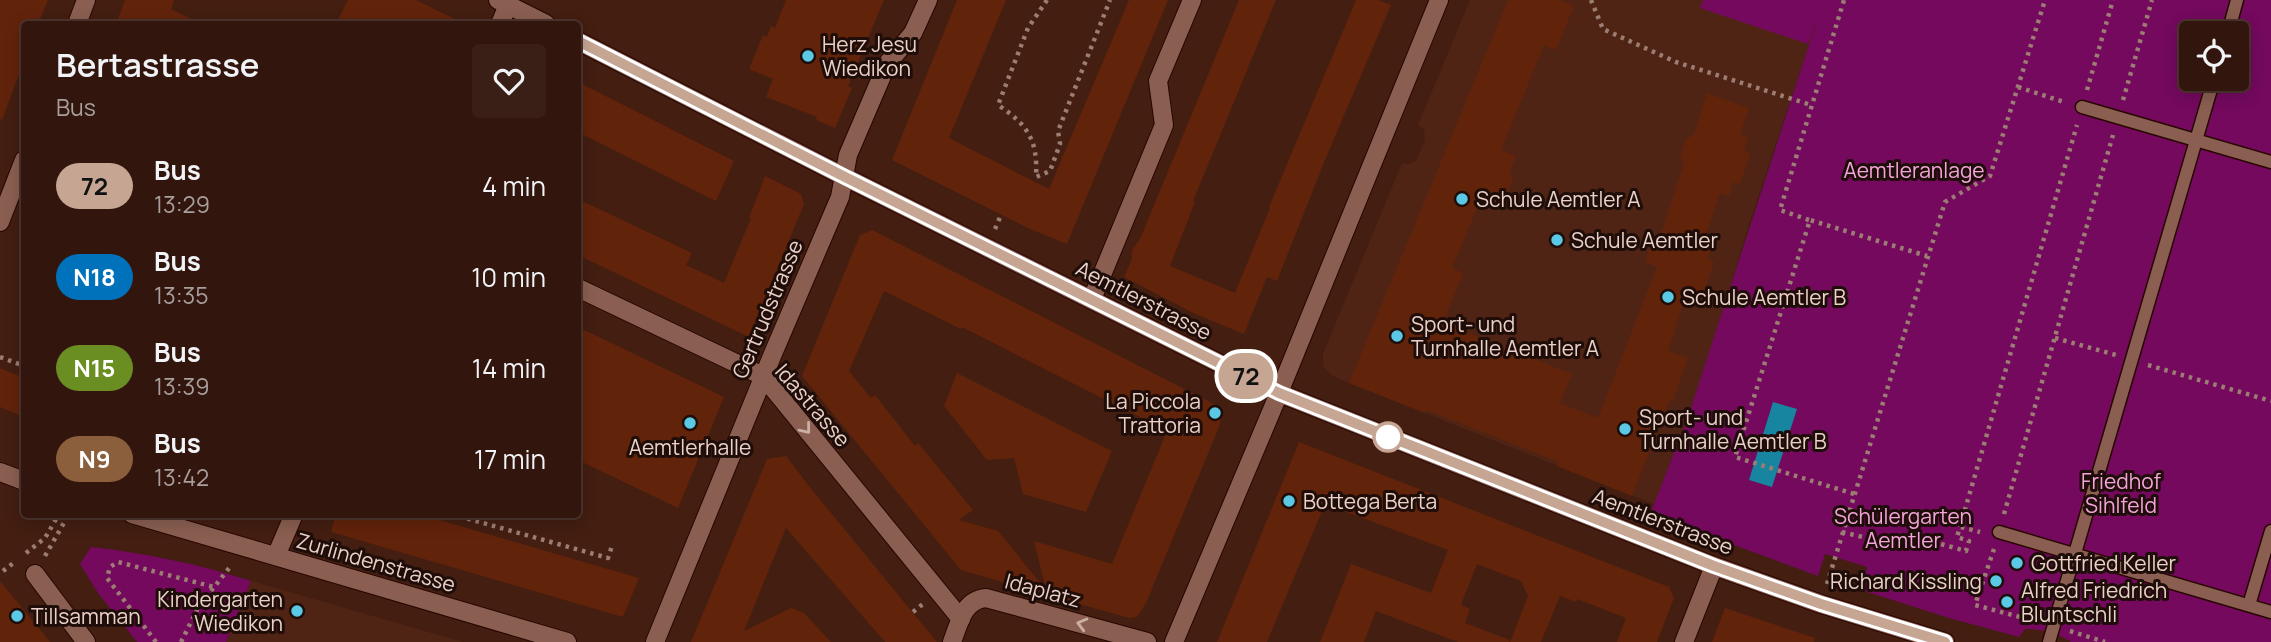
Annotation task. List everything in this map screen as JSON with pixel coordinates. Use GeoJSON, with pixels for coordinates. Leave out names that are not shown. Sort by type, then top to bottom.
{"type":"FeatureCollection","features":[{"type":"Feature","properties":{"kind":"street"},"geometry":{"type":"LineString","coordinates":[[78,21],[86,0]]}},
{"type":"Feature","properties":{"kind":"street","name":"Gertrudstrasse"},"geometry":{"type":"LineString","coordinates":[[655,642],[763,376],[840,197],[848,155],[887,64],[913,33],[928,0]]}},
{"type":"Feature","properties":{"kind":"street"},"geometry":{"type":"LineString","coordinates":[[1092,299],[1164,125],[1158,81],[1192,0]]}},
{"type":"Feature","properties":{"kind":"street"},"geometry":{"type":"LineString","coordinates":[[1174,642],[1439,0]]}},
{"type":"Feature","properties":{"kind":"street"},"geometry":{"type":"LineString","coordinates":[[500,21],[503,3],[540,21]]}},
{"type":"Feature","properties":{"kind":"street","name":"Aemtlerstrasse"},"geometry":{"type":"LineString","coordinates":[[581,43],[1279,393],[1714,566],[1821,604],[1945,642]]}},
{"type":"Feature","properties":{"kind":"street"},"geometry":{"type":"LineString","coordinates":[[0,222],[5,194],[21,165]]}},
{"type":"Feature","properties":{"kind":"street","name":"Idastrasse"},"geometry":{"type":"LineString","coordinates":[[581,289],[763,376],[961,619]]}},
{"type":"Feature","properties":{"kind":"street"},"geometry":{"type":"LineString","coordinates":[[0,472],[21,480]]}},
{"type":"Feature","properties":{"kind":"street","name":"Zurlindenstrasse"},"geometry":{"type":"LineString","coordinates":[[146,518],[567,642]]}},
{"type":"Feature","properties":{"kind":"street"},"geometry":{"type":"LineString","coordinates":[[276,556],[292,518]]}},
{"type":"Feature","properties":{"kind":"street"},"geometry":{"type":"LineString","coordinates":[[1684,642],[1714,566]]}},
{"type":"Feature","properties":{"kind":"street"},"geometry":{"type":"LineString","coordinates":[[35,574],[86,642]]}},
{"type":"Feature","properties":{"kind":"street","name":"Idaplatz"},"geometry":{"type":"LineString","coordinates":[[952,642],[969,603],[986,597],[1147,642]]}},
{"type":"Feature","properties":{"kind":"lane"},"geometry":{"type":"LineString","coordinates":[[2231,21],[2237,0]]}},
{"type":"Feature","properties":{"kind":"lane"},"geometry":{"type":"LineString","coordinates":[[2049,642],[2210,91]]}},
{"type":"Feature","properties":{"kind":"lane"},"geometry":{"type":"LineString","coordinates":[[2082,107],[2271,162]]}},
{"type":"Feature","properties":{"kind":"lane"},"geometry":{"type":"LineString","coordinates":[[2249,605],[2271,531]]}},
{"type":"Feature","properties":{"kind":"lane"},"geometry":{"type":"LineString","coordinates":[[1999,532],[2271,612]]}},
{"type":"Feature","properties":{"kind":"path"},"geometry":{"type":"LineString","coordinates":[[1047,0],[1028,28],[998,106],[1017,118],[1034,140],[1036,177],[1050,171],[1060,144],[1058,131],[1110,0]]}},
{"type":"Feature","properties":{"kind":"path"},"geometry":{"type":"LineString","coordinates":[[1591,0],[1603,29],[1676,62],[1811,105]]}},
{"type":"Feature","properties":{"kind":"path"},"geometry":{"type":"LineString","coordinates":[[1844,0],[1780,210],[1927,256]]}},
{"type":"Feature","properties":{"kind":"path"},"geometry":{"type":"LineString","coordinates":[[1827,586],[1945,202],[1990,176],[2045,0]]}},
{"type":"Feature","properties":{"kind":"path"},"geometry":{"type":"LineString","coordinates":[[1842,532],[1883,542],[1912,536],[1966,551],[1969,541],[1957,537],[2113,0]]}},
{"type":"Feature","properties":{"kind":"path"},"geometry":{"type":"LineString","coordinates":[[2105,642],[1975,605],[1999,532],[2152,0]]}},
{"type":"Feature","properties":{"kind":"path"},"geometry":{"type":"LineString","coordinates":[[2018,87],[2082,107]]}},
{"type":"Feature","properties":{"kind":"path"},"geometry":{"type":"LineString","coordinates":[[995,229],[1002,215]]}},
{"type":"Feature","properties":{"kind":"path"},"geometry":{"type":"LineString","coordinates":[[1810,220],[1735,457],[1854,494]]}},
{"type":"Feature","properties":{"kind":"path"},"geometry":{"type":"LineString","coordinates":[[2055,338],[2271,401]]}},
{"type":"Feature","properties":{"kind":"path"},"geometry":{"type":"LineString","coordinates":[[0,357],[21,365]]}},
{"type":"Feature","properties":{"kind":"path"},"geometry":{"type":"LineString","coordinates":[[3,572],[45,538],[57,518]]}},
{"type":"Feature","properties":{"kind":"path"},"geometry":{"type":"LineString","coordinates":[[35,574],[67,518]]}},
{"type":"Feature","properties":{"kind":"path"},"geometry":{"type":"LineString","coordinates":[[465,518],[608,558],[612,546]]}},
{"type":"Feature","properties":{"kind":"path"},"geometry":{"type":"LineString","coordinates":[[156,642],[107,578],[110,566],[118,562],[214,587]]}},
{"type":"Feature","properties":{"kind":"path"},"geometry":{"type":"LineString","coordinates":[[181,642],[199,606],[230,567]]}},
{"type":"Feature","properties":{"kind":"path"},"geometry":{"type":"LineString","coordinates":[[913,612],[924,603]]}},
{"type":"Feature","properties":{"kind":"shaded area","name":"Schule Aemtler"},"geometry":{"type":"Polygon","coordinates":[[[1470,0],[1824,0],[1687,420],[1654,504],[1349,383],[1331,375],[1323,366],[1323,354],[1402,163],[1416,161],[1425,141],[1424,129],[1418,125],[1470,0]]]}},
{"type":"Feature","properties":{"kind":"shaded area","name":"Kindergarten Wiedikon"},"geometry":{"type":"Polygon","coordinates":[[[251,581],[463,642],[226,642],[251,581]]]}},
{"type":"Feature","properties":{"kind":"green space"},"geometry":{"type":"Polygon","coordinates":[[[1703,0],[2271,0],[2271,642],[2071,642],[2049,632],[2025,629],[2019,637],[1861,590],[1867,567],[1825,554],[1818,576],[1650,514],[1687,420],[1818,17],[1808,44],[1700,8],[1703,0]]]}},
{"type":"Feature","properties":{"kind":"green space"},"geometry":{"type":"Polygon","coordinates":[[[91,547],[172,560],[251,581],[226,642],[137,642],[98,593],[80,564],[91,547]]]}},
{"type":"Feature","properties":{"kind":"water"},"geometry":{"type":"Polygon","coordinates":[[[1773,402],[1797,409],[1772,487],[1749,480],[1773,402]]]}},
{"type":"Feature","properties":{"kind":"building"},"geometry":{"type":"Polygon","coordinates":[[[0,0],[48,0],[39,21],[21,21],[21,68],[2,120],[0,0]]]}},
{"type":"Feature","properties":{"kind":"building"},"geometry":{"type":"Polygon","coordinates":[[[125,0],[174,0],[171,9],[196,21],[117,21],[125,0]]]}},
{"type":"Feature","properties":{"kind":"building"},"geometry":{"type":"Polygon","coordinates":[[[348,0],[416,0],[459,21],[338,21],[348,0]]]}},
{"type":"Feature","properties":{"kind":"building","name":"Herz Jesu Wiedikon"},"geometry":{"type":"Polygon","coordinates":[[[786,0],[884,0],[848,86],[852,88],[835,128],[816,120],[817,117],[766,97],[773,79],[749,69],[763,35],[767,37],[771,26],[775,28],[786,0]]]}},
{"type":"Feature","properties":{"kind":"building"},"geometry":{"type":"Polygon","coordinates":[[[957,0],[1006,0],[949,138],[1049,189],[1129,0],[1168,0],[1067,244],[1030,229],[892,160],[957,0]]]}},
{"type":"Feature","properties":{"kind":"building"},"geometry":{"type":"Polygon","coordinates":[[[1239,0],[1276,0],[1193,201],[1195,202],[1170,266],[1235,293],[1356,0],[1378,0],[1391,5],[1277,281],[1267,277],[1244,334],[1193,313],[1124,277],[1132,259],[1132,250],[1140,239],[1239,0]]]}},
{"type":"Feature","properties":{"kind":"building"},"geometry":{"type":"Polygon","coordinates":[[[1508,0],[1559,0],[1574,6],[1556,50],[1544,45],[1501,150],[1516,156],[1510,171],[1513,178],[1508,191],[1500,195],[1494,209],[1479,203],[1452,268],[1463,273],[1443,323],[1572,374],[1560,403],[1598,418],[1657,267],[1645,262],[1650,247],[1658,243],[1684,164],[1680,158],[1686,139],[1694,135],[1707,93],[1749,108],[1740,134],[1748,136],[1744,151],[1750,154],[1740,184],[1733,182],[1729,196],[1720,193],[1704,241],[1713,244],[1708,259],[1714,262],[1704,292],[1698,290],[1693,304],[1684,301],[1668,351],[1688,358],[1673,401],[1670,400],[1632,496],[1557,466],[1559,462],[1349,383],[1508,0]]]}},
{"type":"Feature","properties":{"kind":"building"},"geometry":{"type":"Polygon","coordinates":[[[581,84],[734,161],[716,201],[581,134],[581,84]]]}},
{"type":"Feature","properties":{"kind":"building"},"geometry":{"type":"Polygon","coordinates":[[[765,176],[801,194],[804,204],[749,337],[581,256],[581,200],[692,253],[686,265],[724,283],[765,176]]]}},
{"type":"Feature","properties":{"kind":"building"},"geometry":{"type":"Polygon","coordinates":[[[872,230],[1220,407],[1222,414],[1219,427],[1146,603],[1137,617],[1129,618],[961,570],[802,376],[860,235],[872,230]],[[884,291],[849,371],[871,398],[875,395],[915,446],[918,443],[973,510],[959,520],[998,531],[1046,590],[1034,541],[1112,564],[1167,431],[962,327],[961,329],[884,291]]]}},
{"type":"Feature","properties":{"kind":"building","name":"Aemtlerhalle"},"geometry":{"type":"Polygon","coordinates":[[[581,328],[724,397],[678,508],[581,461],[581,328]]]}},
{"type":"Feature","properties":{"kind":"building"},"geometry":{"type":"Polygon","coordinates":[[[0,368],[21,377],[21,416],[0,407],[0,368]]]}},
{"type":"Feature","properties":{"kind":"building"},"geometry":{"type":"Polygon","coordinates":[[[957,373],[1112,451],[1086,512],[1023,494],[1014,458],[987,460],[944,406],[957,373]]]}},
{"type":"Feature","properties":{"kind":"building"},"geometry":{"type":"Polygon","coordinates":[[[1299,442],[1669,587],[1674,598],[1657,642],[1617,642],[1626,618],[1577,599],[1576,602],[1560,596],[1541,642],[1510,642],[1528,596],[1521,581],[1477,564],[1461,605],[1470,609],[1465,623],[1510,640],[1509,642],[1458,642],[1376,611],[1364,642],[1320,642],[1351,564],[1431,593],[1448,550],[1325,504],[1267,642],[1217,642],[1299,442]]]}},
{"type":"Feature","properties":{"kind":"building"},"geometry":{"type":"Polygon","coordinates":[[[786,456],[937,642],[885,642],[786,528],[744,631],[791,608],[804,613],[831,642],[691,642],[767,459],[786,456]]]}},
{"type":"Feature","properties":{"kind":"building"},"geometry":{"type":"Polygon","coordinates":[[[335,518],[433,518],[639,578],[623,617],[331,532],[335,518]]]}},
{"type":"Feature","properties":{"kind":"building"},"geometry":{"type":"Polygon","coordinates":[[[0,581],[50,642],[0,642],[0,581]]]}},
{"type":"Feature","properties":{"kind":"building"},"geometry":{"type":"Polygon","coordinates":[[[1725,608],[1815,638],[1814,642],[1712,642],[1725,608]]]}},
{"type":"Feature","properties":{"kind":"bus line","name":"72"},"geometry":{"type":"LineString","coordinates":[[581,43],[1279,393],[1714,566],[1821,604],[1945,642]]}},
{"type":"Feature","properties":{"kind":"place","name":"Herz Jesu Wiedikon"},"geometry":{"type":"Point","coordinates":[808,56]}},
{"type":"Feature","properties":{"kind":"place","name":"Schule Aemtler A"},"geometry":{"type":"Point","coordinates":[1462,199]}},
{"type":"Feature","properties":{"kind":"place","name":"Schule Aemtler"},"geometry":{"type":"Point","coordinates":[1557,240]}},
{"type":"Feature","properties":{"kind":"place","name":"Schule Aemtler B"},"geometry":{"type":"Point","coordinates":[1668,297]}},
{"type":"Feature","properties":{"kind":"place","name":"Sport- und Turnhalle Aemtler A"},"geometry":{"type":"Point","coordinates":[1397,336]}},
{"type":"Feature","properties":{"kind":"place","name":"La Piccola Trattoria"},"geometry":{"type":"Point","coordinates":[1215,413]}},
{"type":"Feature","properties":{"kind":"place","name":"Aemtlerhalle"},"geometry":{"type":"Point","coordinates":[690,423]}},
{"type":"Feature","properties":{"kind":"place","name":"Sport- und Turnhalle Aemtler B"},"geometry":{"type":"Point","coordinates":[1625,429]}},
{"type":"Feature","properties":{"kind":"place","name":"Bottega Berta"},"geometry":{"type":"Point","coordinates":[1289,501]}},
{"type":"Feature","properties":{"kind":"place","name":"Gottfried Keller"},"geometry":{"type":"Point","coordinates":[2017,563]}},
{"type":"Feature","properties":{"kind":"place","name":"Richard Kissling"},"geometry":{"type":"Point","coordinates":[1996,581]}},
{"type":"Feature","properties":{"kind":"place","name":"Alfred Friedrich Bluntschli"},"geometry":{"type":"Point","coordinates":[2007,602]}},
{"type":"Feature","properties":{"kind":"place","name":"Kindergarten Wiedikon"},"geometry":{"type":"Point","coordinates":[297,611]}},
{"type":"Feature","properties":{"kind":"place","name":"Tillsamman"},"geometry":{"type":"Point","coordinates":[17,616]}},
{"type":"Feature","properties":{"kind":"park label","name":"Aemtleranlage"},"geometry":{"type":"Point","coordinates":[1914,170]}},
{"type":"Feature","properties":{"kind":"park label","name":"Friedhof Sihlfeld"},"geometry":{"type":"Point","coordinates":[2121,493]}},
{"type":"Feature","properties":{"kind":"park label","name":"Schülergarten Aemtler"},"geometry":{"type":"Point","coordinates":[1903,528]}}]}
